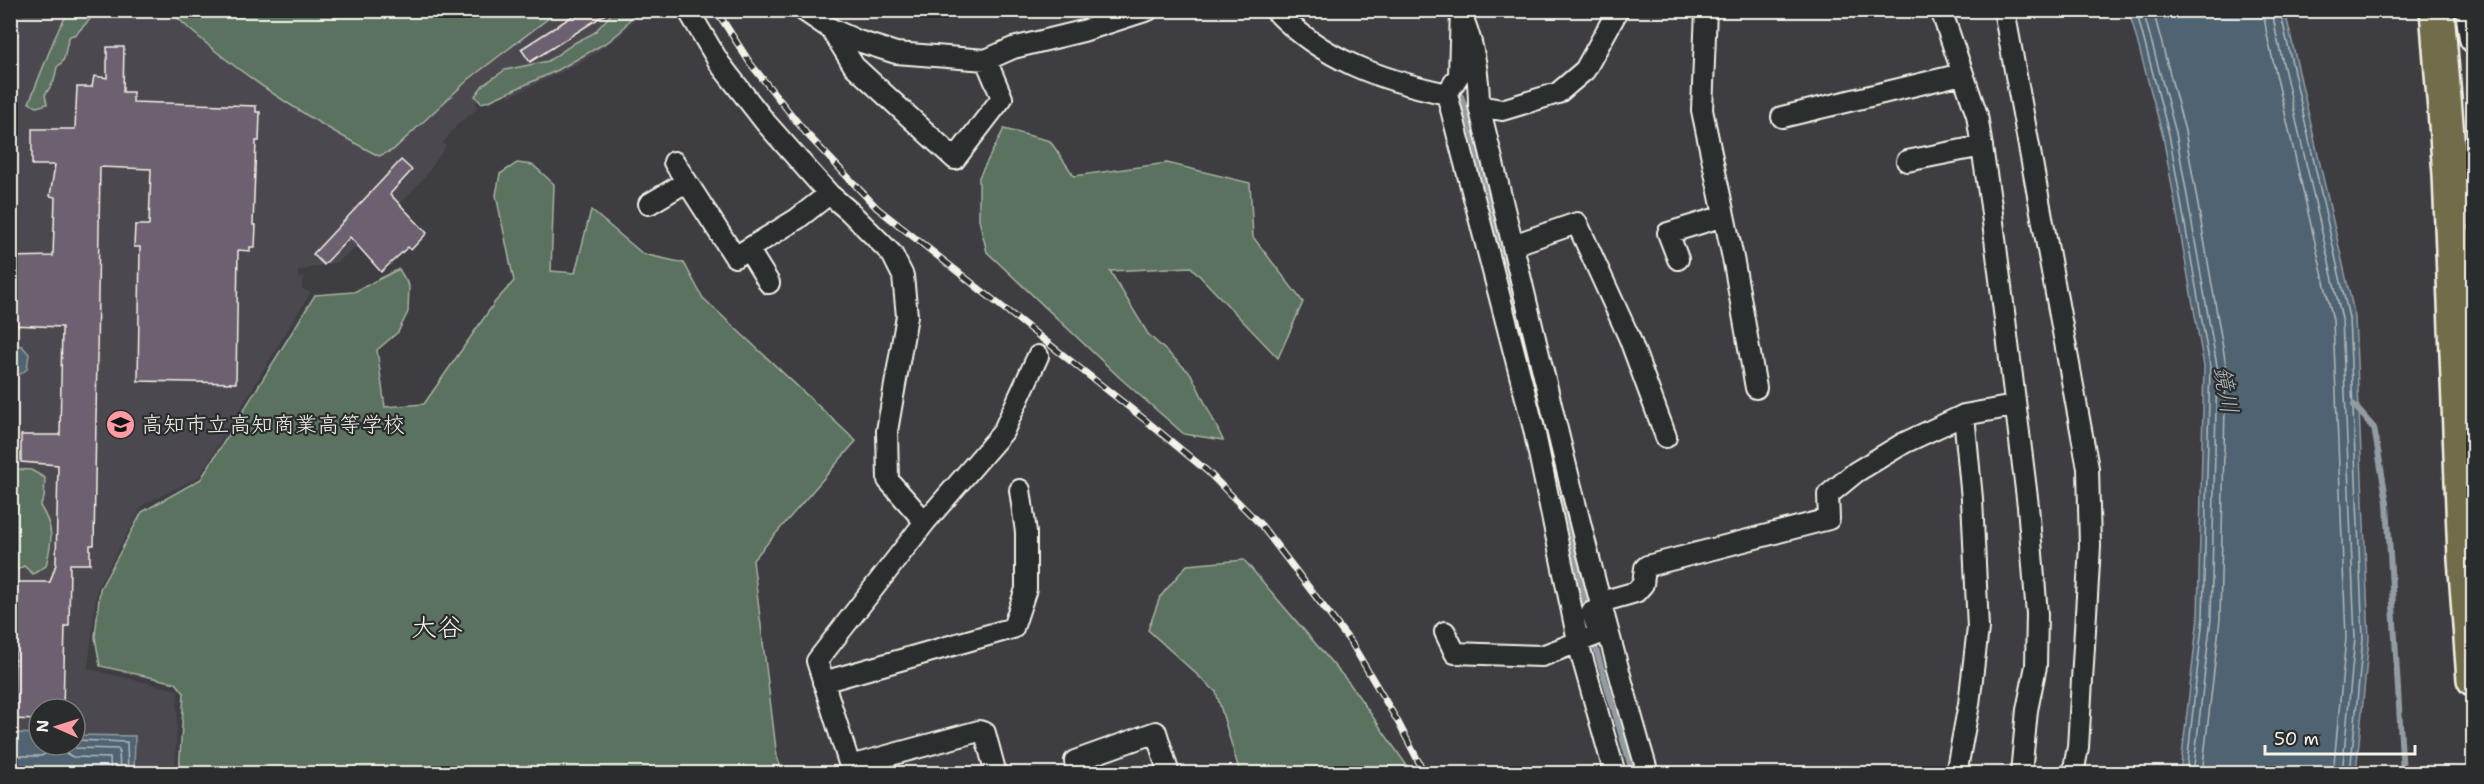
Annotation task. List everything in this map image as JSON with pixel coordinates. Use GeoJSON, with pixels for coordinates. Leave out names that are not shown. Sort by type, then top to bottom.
{"type":"FeatureCollection","features":[{"type":"Feature","properties":{"kind":"highway"},"geometry":{"type":"LineString","coordinates":[[2437,10],[2450,174],[2465,558],[2474,679]]}},
{"type":"Feature","properties":{"kind":"main road"},"geometry":{"type":"LineString","coordinates":[[2450,174],[2451,10]]}},
{"type":"Feature","properties":{"kind":"main road"},"geometry":{"type":"LineString","coordinates":[[2470,10],[2474,38]]}},
{"type":"Feature","properties":{"kind":"street"},"geometry":{"type":"LineString","coordinates":[[688,10],[720,64],[766,123],[829,194],[892,254],[903,276],[907,316],[887,431],[888,480],[925,522]]}},
{"type":"Feature","properties":{"kind":"street"},"geometry":{"type":"LineString","coordinates":[[803,10],[831,29],[858,41],[896,53],[987,60],[1013,48],[1083,31],[1148,10]]}},
{"type":"Feature","properties":{"kind":"street"},"geometry":{"type":"LineString","coordinates":[[1275,10],[1315,46],[1372,74],[1410,86],[1447,94]]}},
{"type":"Feature","properties":{"kind":"street"},"geometry":{"type":"LineString","coordinates":[[1291,10],[1294,12],[1296,30]]}},
{"type":"Feature","properties":{"kind":"street"},"geometry":{"type":"LineString","coordinates":[[1479,106],[1502,110],[1558,93],[1585,70],[1618,10]]}},
{"type":"Feature","properties":{"kind":"street"},"geometry":{"type":"LineString","coordinates":[[1706,10],[1702,110],[1756,388]]}},
{"type":"Feature","properties":{"kind":"street"},"geometry":{"type":"LineString","coordinates":[[1941,10],[1977,115],[2028,506],[2037,614],[2036,666],[2027,710],[2021,774]]}},
{"type":"Feature","properties":{"kind":"street"},"geometry":{"type":"LineString","coordinates":[[2004,10],[2088,468],[2090,546],[2078,747],[2073,774]]}},
{"type":"Feature","properties":{"kind":"street"},"geometry":{"type":"LineString","coordinates":[[1461,12],[1474,45],[1479,75],[1479,106],[1513,245],[1622,686],[1648,774]]}},
{"type":"Feature","properties":{"kind":"street"},"geometry":{"type":"LineString","coordinates":[[1461,12],[1459,75],[1447,94],[1590,638],[1615,774]]}},
{"type":"Feature","properties":{"kind":"street"},"geometry":{"type":"LineString","coordinates":[[831,29],[854,66],[955,159],[1002,98],[987,60]]}},
{"type":"Feature","properties":{"kind":"street"},"geometry":{"type":"LineString","coordinates":[[1782,117],[1962,74]]}},
{"type":"Feature","properties":{"kind":"street"},"geometry":{"type":"LineString","coordinates":[[1907,162],[1982,146]]}},
{"type":"Feature","properties":{"kind":"street"},"geometry":{"type":"LineString","coordinates":[[674,162],[735,257],[797,219],[829,194]]}},
{"type":"Feature","properties":{"kind":"street"},"geometry":{"type":"LineString","coordinates":[[648,204],[686,182]]}},
{"type":"Feature","properties":{"kind":"street"},"geometry":{"type":"LineString","coordinates":[[1678,259],[1668,233],[1724,216]]}},
{"type":"Feature","properties":{"kind":"street"},"geometry":{"type":"LineString","coordinates":[[1513,245],[1577,223],[1629,337],[1666,437]]}},
{"type":"Feature","properties":{"kind":"street"},"geometry":{"type":"LineString","coordinates":[[748,249],[769,283]]}},
{"type":"Feature","properties":{"kind":"street"},"geometry":{"type":"LineString","coordinates":[[996,774],[985,733],[979,731],[851,770],[818,661],[925,522],[1003,432],[1038,357]]}},
{"type":"Feature","properties":{"kind":"street"},"geometry":{"type":"LineString","coordinates":[[1601,602],[1636,592],[1643,584],[1643,573],[1647,566],[1829,519],[1828,495],[1856,472],[1904,443],[1964,415],[2014,406]]}},
{"type":"Feature","properties":{"kind":"street"},"geometry":{"type":"LineString","coordinates":[[1956,774],[1969,704],[1978,628],[1972,499],[1964,415]]}},
{"type":"Feature","properties":{"kind":"street"},"geometry":{"type":"LineString","coordinates":[[823,682],[1013,628],[1026,589],[1026,532],[1020,490]]}},
{"type":"Feature","properties":{"kind":"street"},"geometry":{"type":"LineString","coordinates":[[1590,558],[1588,593],[1590,638]]}},
{"type":"Feature","properties":{"kind":"street"},"geometry":{"type":"LineString","coordinates":[[1445,632],[1455,653],[1542,656],[1590,638]]}},
{"type":"Feature","properties":{"kind":"street"},"geometry":{"type":"LineString","coordinates":[[1077,774],[1075,761],[1155,732],[1169,774]]}},
{"type":"Feature","properties":{"kind":"shaded area","name":"高知市立高知商業高等学校"},"geometry":{"type":"Polygon","coordinates":[[[66,10],[641,11],[620,36],[582,62],[509,97],[506,92],[475,102],[478,108],[458,124],[443,143],[446,146],[424,178],[370,237],[337,262],[298,271],[298,279],[304,277],[302,288],[310,293],[199,477],[143,505],[97,588],[88,669],[178,690],[175,773],[11,774],[10,33],[27,11],[57,11],[65,14],[66,10]]]}},
{"type":"Feature","properties":{"kind":"green space"},"geometry":{"type":"Polygon","coordinates":[[[69,11],[94,11],[94,15],[76,34],[70,36],[65,57],[57,67],[54,81],[45,95],[47,104],[37,107],[29,103],[57,32],[69,11]]]}},
{"type":"Feature","properties":{"kind":"green space"},"geometry":{"type":"Polygon","coordinates":[[[170,11],[558,11],[469,79],[393,150],[379,156],[296,109],[243,73],[193,33],[170,11]]]}},
{"type":"Feature","properties":{"kind":"green space"},"geometry":{"type":"Polygon","coordinates":[[[614,11],[636,11],[621,31],[609,41],[558,70],[489,101],[481,103],[475,96],[483,85],[505,70],[548,61],[594,33],[614,11]]]}},
{"type":"Feature","properties":{"kind":"green space"},"geometry":{"type":"Polygon","coordinates":[[[1004,129],[1050,141],[1074,176],[1167,163],[1250,183],[1253,237],[1303,302],[1278,358],[1191,267],[1110,271],[1148,334],[1191,374],[1223,440],[1184,434],[1120,378],[987,252],[979,220],[979,177],[1004,129]]]}},
{"type":"Feature","properties":{"kind":"green space"},"geometry":{"type":"Polygon","coordinates":[[[517,163],[533,165],[554,184],[551,271],[575,273],[591,210],[643,254],[684,263],[703,298],[856,441],[753,560],[777,757],[783,773],[179,773],[184,693],[176,683],[100,666],[95,637],[100,589],[142,512],[201,479],[315,295],[354,292],[399,269],[409,286],[408,312],[398,332],[377,350],[385,407],[424,404],[495,302],[514,281],[496,195],[500,174],[517,163]]]}},
{"type":"Feature","properties":{"kind":"green space"},"geometry":{"type":"Polygon","coordinates":[[[11,469],[31,470],[45,478],[44,498],[40,506],[50,528],[51,542],[46,566],[33,574],[24,566],[11,571],[11,469]]]}},
{"type":"Feature","properties":{"kind":"green space"},"geometry":{"type":"Polygon","coordinates":[[[1244,560],[1350,684],[1412,773],[1240,773],[1216,692],[1148,630],[1160,597],[1187,565],[1244,560]]]}},
{"type":"Feature","properties":{"kind":"water","name":"鏡川"},"geometry":{"type":"Polygon","coordinates":[[[2129,11],[2285,11],[2355,317],[2369,639],[2356,773],[2180,773],[2198,617],[2204,366],[2163,136],[2129,11]]]}},
{"type":"Feature","properties":{"kind":"water"},"geometry":{"type":"Polygon","coordinates":[[[11,344],[22,346],[29,354],[27,369],[19,375],[11,375],[11,344]]]}},
{"type":"Feature","properties":{"kind":"water"},"geometry":{"type":"Polygon","coordinates":[[[11,733],[27,734],[27,757],[87,757],[87,735],[135,736],[134,773],[11,773],[11,733]]]}},
{"type":"Feature","properties":{"kind":"building"},"geometry":{"type":"Polygon","coordinates":[[[582,10],[612,10],[530,62],[521,49],[582,10]]]}},
{"type":"Feature","properties":{"kind":"building"},"geometry":{"type":"Polygon","coordinates":[[[107,47],[124,47],[123,92],[133,92],[133,102],[256,106],[256,112],[260,112],[259,141],[256,141],[253,225],[256,225],[255,247],[250,247],[250,251],[238,250],[236,383],[138,381],[140,247],[134,247],[135,225],[149,225],[151,169],[100,167],[94,545],[90,545],[90,564],[70,564],[69,626],[65,626],[63,697],[27,697],[27,720],[11,719],[11,702],[14,702],[15,637],[10,637],[10,582],[50,582],[56,564],[58,465],[21,462],[21,435],[60,435],[62,327],[10,325],[10,257],[53,256],[55,197],[50,196],[55,165],[32,165],[32,129],[75,129],[77,87],[92,87],[94,76],[107,78],[107,47]]]}},
{"type":"Feature","properties":{"kind":"building"},"geometry":{"type":"Polygon","coordinates":[[[401,160],[412,170],[390,194],[427,233],[411,250],[408,247],[381,272],[350,237],[324,265],[313,254],[401,160]]]}},
{"type":"Feature","properties":{"kind":"waterway"},"geometry":{"type":"LineString","coordinates":[[1461,96],[1471,126],[1530,357]]}},
{"type":"Feature","properties":{"kind":"waterway"},"geometry":{"type":"LineString","coordinates":[[2354,405],[2374,428],[2387,503],[2403,774]]}},
{"type":"Feature","properties":{"kind":"waterway"},"geometry":{"type":"LineString","coordinates":[[1563,495],[1587,611]]}},
{"type":"Feature","properties":{"kind":"waterway"},"geometry":{"type":"LineString","coordinates":[[1593,639],[1633,774]]}},
{"type":"Feature","properties":{"kind":"railway"},"geometry":{"type":"LineString","coordinates":[[716,10],[750,63],[806,133],[877,208],[1207,471],[1261,525],[1352,644],[1398,722],[1425,774]]}},
{"type":"Feature","properties":{"kind":"place","name":"高知市立高知商業高等学校"},"geometry":{"type":"Point","coordinates":[120,424]}},
{"type":"Feature","properties":{"kind":"district","name":"大谷"},"geometry":{"type":"Point","coordinates":[437,627]}}]}
